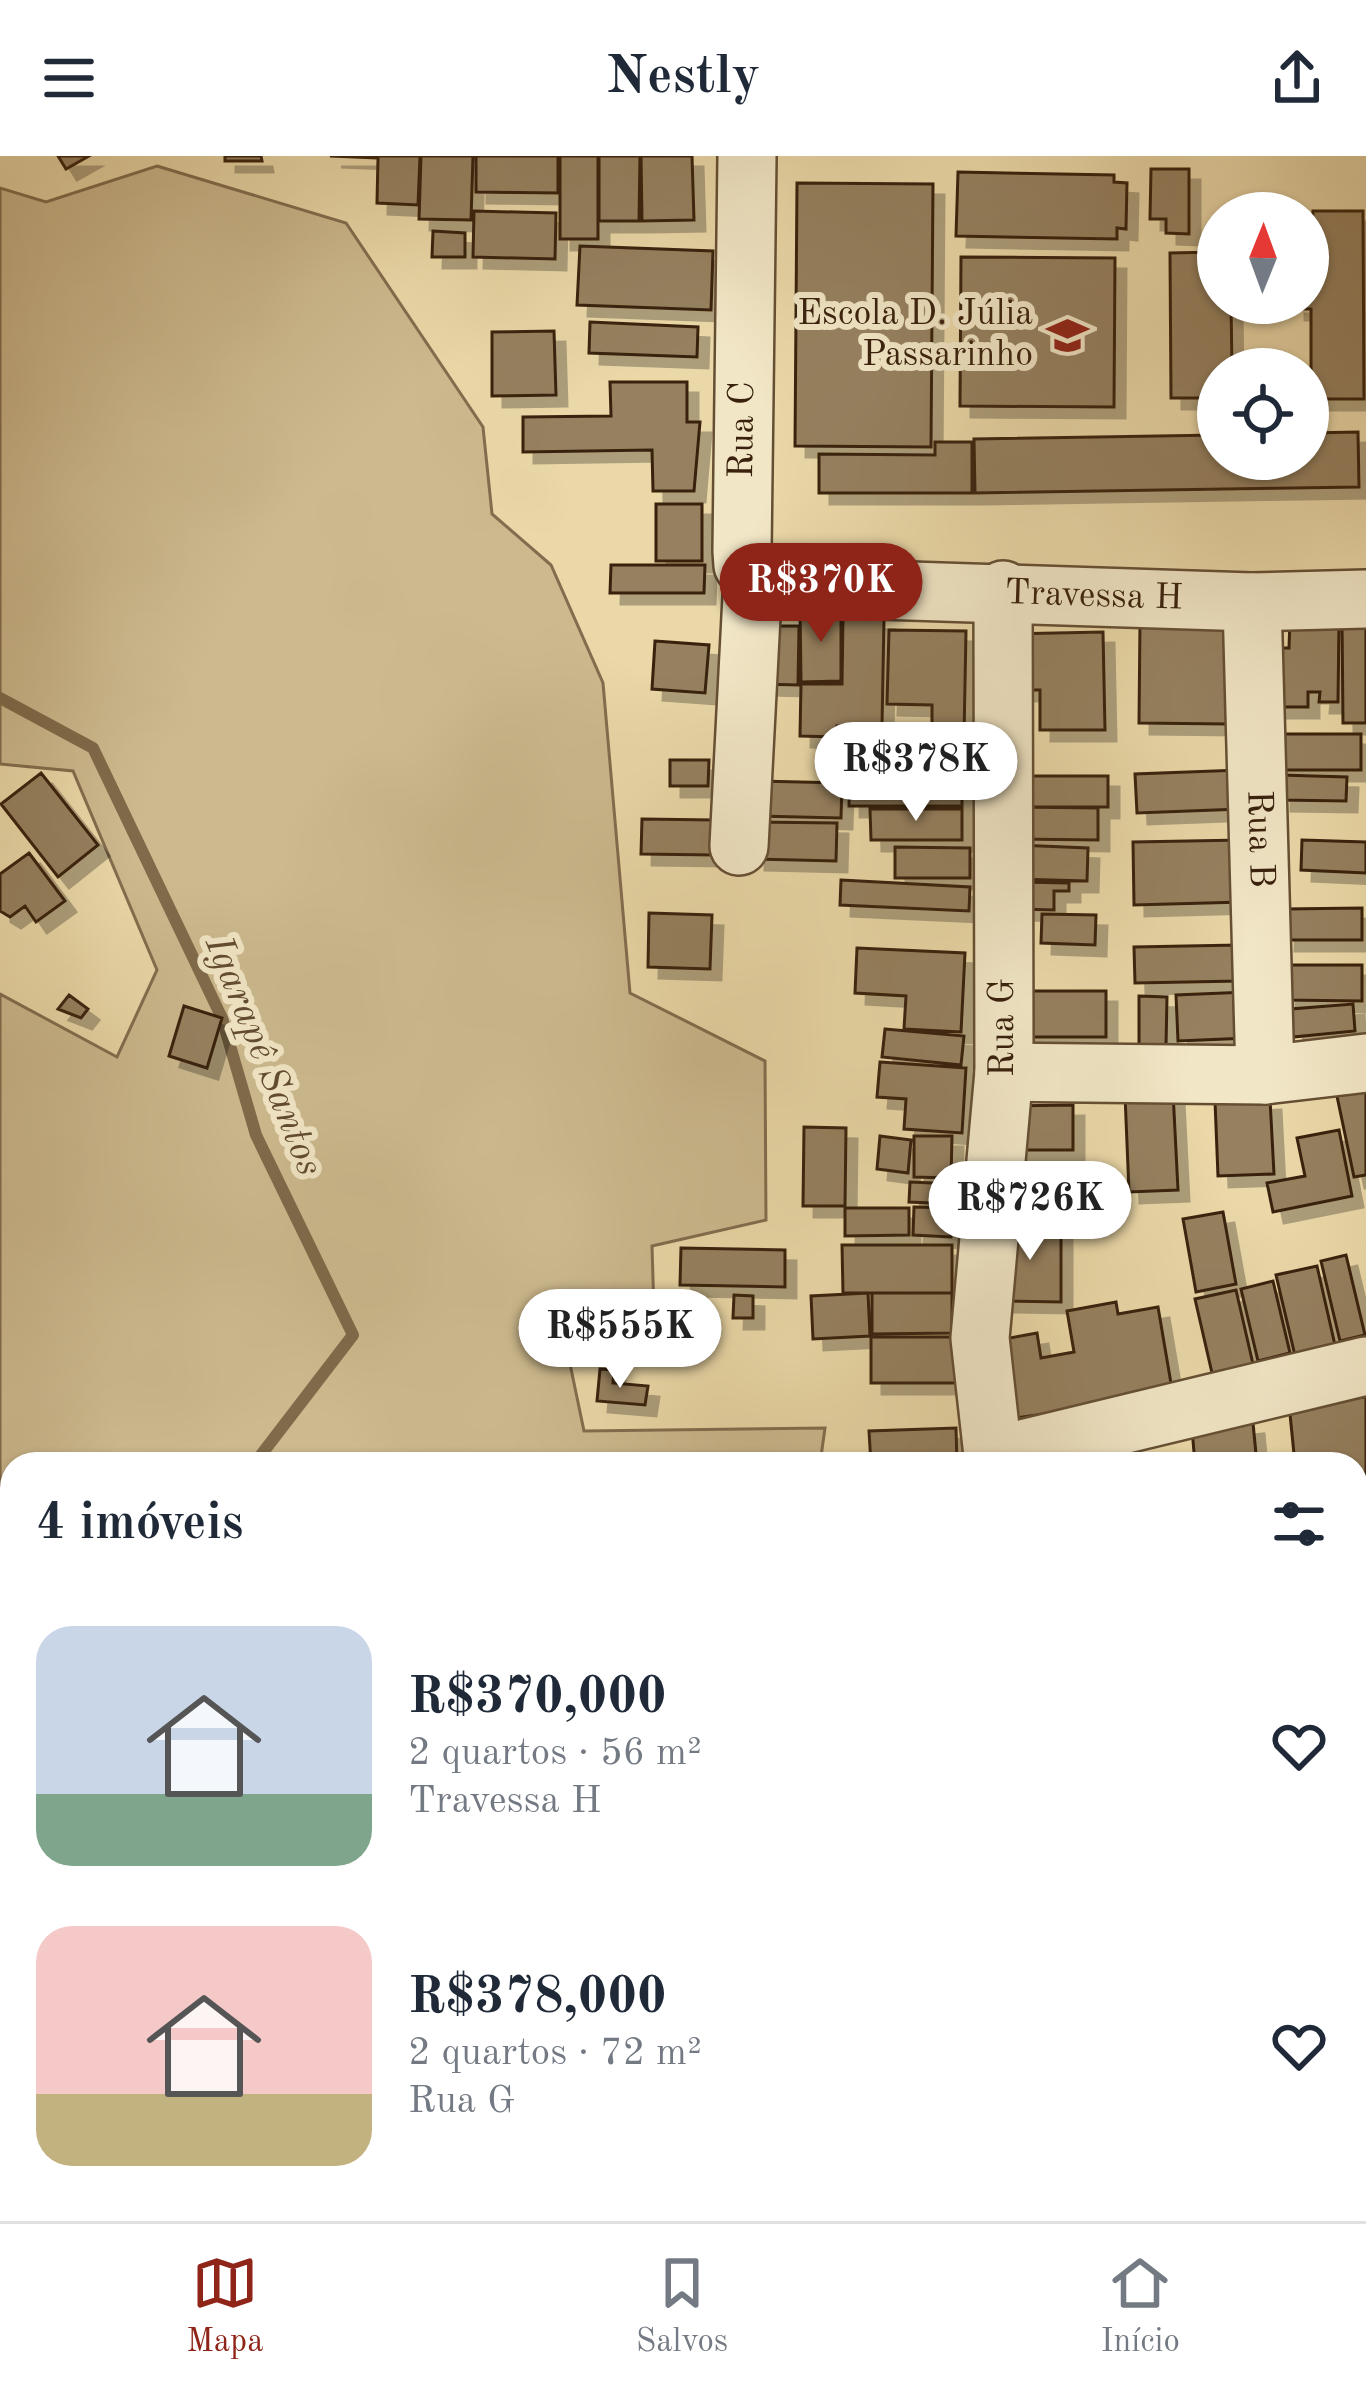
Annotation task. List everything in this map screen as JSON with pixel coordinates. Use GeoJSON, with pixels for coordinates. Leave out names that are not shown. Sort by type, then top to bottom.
{"type":"FeatureCollection","features":[{"type":"Feature","properties":{"kind":"street","name":"Rua C"},"geometry":{"type":"LineString","coordinates":[[739,846],[754,578],[742,551],[747,156]]}},
{"type":"Feature","properties":{"kind":"street","name":"Travessa H"},"geometry":{"type":"LineString","coordinates":[[754,578],[788,587],[1003,590],[1252,602],[1366,599]]}},
{"type":"Feature","properties":{"kind":"street","name":"Rua G"},"geometry":{"type":"LineString","coordinates":[[992,1452],[980,1338],[1004,1072],[1003,590]]}},
{"type":"Feature","properties":{"kind":"street","name":"Rua B"},"geometry":{"type":"LineString","coordinates":[[1252,602],[1265,1075]]}},
{"type":"Feature","properties":{"kind":"street"},"geometry":{"type":"LineString","coordinates":[[1004,1072],[1265,1075],[1366,1064]]}},
{"type":"Feature","properties":{"kind":"street"},"geometry":{"type":"LineString","coordinates":[[1025,1452],[1366,1366]]}},
{"type":"Feature","properties":{"kind":"shaded area"},"geometry":{"type":"Polygon","coordinates":[[[157,166],[346,223],[483,427],[492,514],[551,565],[603,683],[630,993],[765,1061],[766,1220],[652,1246],[655,1346],[570,1364],[584,1431],[825,1428],[822,1452],[0,1452],[0,994],[117,1057],[157,970],[73,771],[0,764],[0,188],[46,202],[157,166]]]}},
{"type":"Feature","properties":{"kind":"building"},"geometry":{"type":"Polygon","coordinates":[[[58,156],[89,156],[66,169],[58,156]]]}},
{"type":"Feature","properties":{"kind":"building"},"geometry":{"type":"Polygon","coordinates":[[[225,156],[261,156],[262,161],[225,161],[225,156]]]}},
{"type":"Feature","properties":{"kind":"building"},"geometry":{"type":"Polygon","coordinates":[[[330,156],[420,156],[418,205],[377,203],[378,158],[330,156]]]}},
{"type":"Feature","properties":{"kind":"building"},"geometry":{"type":"Polygon","coordinates":[[[421,156],[473,156],[471,220],[419,219],[421,156]]]}},
{"type":"Feature","properties":{"kind":"building"},"geometry":{"type":"Polygon","coordinates":[[[476,156],[558,156],[558,193],[476,192],[476,156]]]}},
{"type":"Feature","properties":{"kind":"building"},"geometry":{"type":"Polygon","coordinates":[[[560,156],[598,156],[598,239],[560,239],[560,156]]]}},
{"type":"Feature","properties":{"kind":"building"},"geometry":{"type":"Polygon","coordinates":[[[599,156],[640,156],[639,221],[599,221],[599,156]]]}},
{"type":"Feature","properties":{"kind":"building"},"geometry":{"type":"Polygon","coordinates":[[[641,156],[692,156],[694,220],[642,221],[641,156]]]}},
{"type":"Feature","properties":{"kind":"building"},"geometry":{"type":"Polygon","coordinates":[[[1151,169],[1189,169],[1189,234],[1166,233],[1166,219],[1150,219],[1151,169]]]}},
{"type":"Feature","properties":{"kind":"building"},"geometry":{"type":"Polygon","coordinates":[[[958,172],[1114,175],[1114,182],[1127,183],[1126,229],[1117,228],[1117,239],[956,236],[958,172]]]}},
{"type":"Feature","properties":{"kind":"building"},"geometry":{"type":"Polygon","coordinates":[[[797,183],[933,184],[931,447],[795,446],[797,183]]]}},
{"type":"Feature","properties":{"kind":"building"},"geometry":{"type":"Polygon","coordinates":[[[474,211],[556,213],[555,259],[473,257],[474,211]]]}},
{"type":"Feature","properties":{"kind":"building"},"geometry":{"type":"Polygon","coordinates":[[[1329,211],[1363,211],[1364,399],[1329,399],[1329,348],[1311,348],[1311,324],[1329,324],[1329,211]]]}},
{"type":"Feature","properties":{"kind":"building"},"geometry":{"type":"Polygon","coordinates":[[[433,231],[465,233],[465,257],[432,257],[433,231]]]}},
{"type":"Feature","properties":{"kind":"building"},"geometry":{"type":"Polygon","coordinates":[[[580,246],[713,251],[711,310],[577,305],[580,246]]]}},
{"type":"Feature","properties":{"kind":"building"},"geometry":{"type":"Polygon","coordinates":[[[1197,252],[1197,324],[1231,324],[1232,348],[1197,348],[1197,398],[1171,398],[1170,253],[1197,252]]]}},
{"type":"Feature","properties":{"kind":"building"},"geometry":{"type":"Polygon","coordinates":[[[961,257],[1115,258],[1114,407],[960,406],[961,257]]]}},
{"type":"Feature","properties":{"kind":"building"},"geometry":{"type":"Polygon","coordinates":[[[590,322],[698,327],[697,357],[589,353],[590,322]]]}},
{"type":"Feature","properties":{"kind":"building"},"geometry":{"type":"Polygon","coordinates":[[[554,331],[556,395],[492,396],[492,332],[554,331]]]}},
{"type":"Feature","properties":{"kind":"building"},"geometry":{"type":"Polygon","coordinates":[[[610,382],[687,382],[687,422],[700,422],[694,491],[653,491],[652,450],[523,452],[523,417],[611,416],[610,382]]]}},
{"type":"Feature","properties":{"kind":"building"},"geometry":{"type":"Polygon","coordinates":[[[1358,432],[1359,487],[975,493],[974,439],[1197,435],[1197,480],[1329,480],[1329,433],[1358,432]]]}},
{"type":"Feature","properties":{"kind":"building"},"geometry":{"type":"Polygon","coordinates":[[[935,442],[972,442],[972,493],[819,493],[819,454],[935,455],[935,442]]]}},
{"type":"Feature","properties":{"kind":"building"},"geometry":{"type":"Polygon","coordinates":[[[656,504],[702,504],[702,561],[656,561],[656,504]]]}},
{"type":"Feature","properties":{"kind":"building"},"geometry":{"type":"Polygon","coordinates":[[[611,565],[705,565],[704,593],[610,593],[611,565]]]}},
{"type":"Feature","properties":{"kind":"building"},"geometry":{"type":"Polygon","coordinates":[[[800,608],[841,608],[841,681],[801,682],[800,608]]]}},
{"type":"Feature","properties":{"kind":"building"},"geometry":{"type":"Polygon","coordinates":[[[843,618],[884,619],[882,726],[837,726],[837,737],[800,736],[801,684],[842,684],[843,618]]]}},
{"type":"Feature","properties":{"kind":"building"},"geometry":{"type":"Polygon","coordinates":[[[1140,620],[1227,620],[1227,724],[1139,723],[1140,620]]]}},
{"type":"Feature","properties":{"kind":"building"},"geometry":{"type":"Polygon","coordinates":[[[1290,620],[1339,621],[1338,702],[1319,702],[1320,692],[1308,692],[1308,707],[1269,707],[1270,648],[1289,648],[1290,620]]]}},
{"type":"Feature","properties":{"kind":"building"},"geometry":{"type":"Polygon","coordinates":[[[1342,620],[1366,620],[1366,723],[1343,723],[1342,620]]]}},
{"type":"Feature","properties":{"kind":"building"},"geometry":{"type":"Polygon","coordinates":[[[759,626],[799,626],[798,685],[758,684],[759,626]]]}},
{"type":"Feature","properties":{"kind":"building"},"geometry":{"type":"Polygon","coordinates":[[[889,630],[966,631],[964,737],[932,737],[932,705],[887,704],[889,630]]]}},
{"type":"Feature","properties":{"kind":"building"},"geometry":{"type":"Polygon","coordinates":[[[1103,632],[1105,730],[1040,730],[1040,690],[1009,690],[1008,634],[1103,632]]]}},
{"type":"Feature","properties":{"kind":"building"},"geometry":{"type":"Polygon","coordinates":[[[655,641],[709,645],[705,693],[652,689],[655,641]]]}},
{"type":"Feature","properties":{"kind":"building"},"geometry":{"type":"Polygon","coordinates":[[[1264,734],[1361,734],[1361,770],[1264,770],[1264,734]]]}},
{"type":"Feature","properties":{"kind":"building"},"geometry":{"type":"Polygon","coordinates":[[[875,748],[962,748],[962,806],[849,806],[850,768],[876,768],[875,748]]]}},
{"type":"Feature","properties":{"kind":"building"},"geometry":{"type":"Polygon","coordinates":[[[670,760],[709,760],[708,786],[670,786],[670,760]]]}},
{"type":"Feature","properties":{"kind":"building"},"geometry":{"type":"Polygon","coordinates":[[[1240,770],[1241,809],[1137,813],[1135,774],[1240,770]]]}},
{"type":"Feature","properties":{"kind":"building"},"geometry":{"type":"Polygon","coordinates":[[[41,773],[98,845],[58,877],[1,804],[41,773]]]}},
{"type":"Feature","properties":{"kind":"building"},"geometry":{"type":"Polygon","coordinates":[[[1280,775],[1347,777],[1346,801],[1280,800],[1280,775]]]}},
{"type":"Feature","properties":{"kind":"building"},"geometry":{"type":"Polygon","coordinates":[[[1013,776],[1108,776],[1108,807],[1013,807],[1013,776]]]}},
{"type":"Feature","properties":{"kind":"building"},"geometry":{"type":"Polygon","coordinates":[[[758,781],[842,783],[841,818],[757,816],[758,781]]]}},
{"type":"Feature","properties":{"kind":"building"},"geometry":{"type":"Polygon","coordinates":[[[1016,807],[1098,808],[1098,840],[1015,839],[1016,807]]]}},
{"type":"Feature","properties":{"kind":"building"},"geometry":{"type":"Polygon","coordinates":[[[870,809],[962,809],[962,840],[871,840],[870,809]]]}},
{"type":"Feature","properties":{"kind":"building"},"geometry":{"type":"Polygon","coordinates":[[[642,819],[714,820],[714,855],[641,854],[642,819]]]}},
{"type":"Feature","properties":{"kind":"building"},"geometry":{"type":"Polygon","coordinates":[[[754,822],[837,823],[836,861],[754,859],[754,822]]]}},
{"type":"Feature","properties":{"kind":"building"},"geometry":{"type":"Polygon","coordinates":[[[1242,840],[1243,902],[1134,905],[1133,842],[1242,840]]]}},
{"type":"Feature","properties":{"kind":"building"},"geometry":{"type":"Polygon","coordinates":[[[1302,840],[1366,842],[1366,873],[1301,870],[1302,840]]]}},
{"type":"Feature","properties":{"kind":"building"},"geometry":{"type":"Polygon","coordinates":[[[1017,845],[1088,848],[1087,881],[1016,879],[1017,845]]]}},
{"type":"Feature","properties":{"kind":"building"},"geometry":{"type":"Polygon","coordinates":[[[895,847],[970,848],[970,878],[895,878],[895,847]]]}},
{"type":"Feature","properties":{"kind":"building"},"geometry":{"type":"Polygon","coordinates":[[[29,853],[65,901],[36,922],[25,906],[10,917],[0,911],[0,874],[29,853]]]}},
{"type":"Feature","properties":{"kind":"building"},"geometry":{"type":"Polygon","coordinates":[[[841,880],[970,887],[969,911],[840,905],[841,880]]]}},
{"type":"Feature","properties":{"kind":"building"},"geometry":{"type":"Polygon","coordinates":[[[1018,882],[1069,883],[1069,891],[1054,891],[1054,910],[1018,909],[1018,882]]]}},
{"type":"Feature","properties":{"kind":"building"},"geometry":{"type":"Polygon","coordinates":[[[1362,908],[1362,940],[1284,940],[1285,909],[1362,908]]]}},
{"type":"Feature","properties":{"kind":"building"},"geometry":{"type":"Polygon","coordinates":[[[649,913],[712,915],[710,969],[648,967],[649,913]]]}},
{"type":"Feature","properties":{"kind":"building"},"geometry":{"type":"Polygon","coordinates":[[[1042,914],[1096,915],[1095,945],[1041,943],[1042,914]]]}},
{"type":"Feature","properties":{"kind":"building"},"geometry":{"type":"Polygon","coordinates":[[[1238,945],[1239,981],[1135,983],[1134,947],[1238,945]]]}},
{"type":"Feature","properties":{"kind":"building"},"geometry":{"type":"Polygon","coordinates":[[[857,948],[965,953],[961,1032],[904,1029],[906,996],[855,993],[857,948]]]}},
{"type":"Feature","properties":{"kind":"building"},"geometry":{"type":"Polygon","coordinates":[[[1285,965],[1362,965],[1362,1001],[1285,1000],[1285,965]]]}},
{"type":"Feature","properties":{"kind":"building"},"geometry":{"type":"Polygon","coordinates":[[[1019,991],[1106,991],[1106,1037],[1019,1037],[1019,991]]]}},
{"type":"Feature","properties":{"kind":"building"},"geometry":{"type":"Polygon","coordinates":[[[1247,992],[1249,1038],[1178,1041],[1176,995],[1247,992]]]}},
{"type":"Feature","properties":{"kind":"building"},"geometry":{"type":"Polygon","coordinates":[[[69,995],[88,1009],[81,1018],[58,1009],[69,995]]]}},
{"type":"Feature","properties":{"kind":"building"},"geometry":{"type":"Polygon","coordinates":[[[1139,996],[1167,997],[1166,1046],[1139,1045],[1139,996]]]}},
{"type":"Feature","properties":{"kind":"building"},"geometry":{"type":"Polygon","coordinates":[[[1353,1004],[1355,1031],[1293,1037],[1291,1009],[1353,1004]]]}},
{"type":"Feature","properties":{"kind":"building"},"geometry":{"type":"Polygon","coordinates":[[[184,1006],[222,1018],[207,1068],[169,1056],[184,1006]]]}},
{"type":"Feature","properties":{"kind":"building"},"geometry":{"type":"Polygon","coordinates":[[[885,1029],[964,1036],[961,1065],[882,1057],[885,1029]]]}},
{"type":"Feature","properties":{"kind":"building"},"geometry":{"type":"Polygon","coordinates":[[[880,1062],[966,1068],[962,1133],[904,1129],[906,1099],[877,1097],[880,1062]]]}},
{"type":"Feature","properties":{"kind":"building"},"geometry":{"type":"Polygon","coordinates":[[[1366,1075],[1366,1175],[1354,1177],[1334,1082],[1366,1075]]]}},
{"type":"Feature","properties":{"kind":"building"},"geometry":{"type":"Polygon","coordinates":[[[1173,1092],[1178,1190],[1129,1192],[1125,1095],[1173,1092]]]}},
{"type":"Feature","properties":{"kind":"building"},"geometry":{"type":"Polygon","coordinates":[[[1270,1099],[1274,1174],[1218,1176],[1215,1101],[1270,1099]]]}},
{"type":"Feature","properties":{"kind":"building"},"geometry":{"type":"Polygon","coordinates":[[[1073,1105],[1073,1150],[1005,1150],[1005,1106],[1073,1105]]]}},
{"type":"Feature","properties":{"kind":"building"},"geometry":{"type":"Polygon","coordinates":[[[804,1127],[846,1128],[845,1206],[803,1206],[804,1127]]]}},
{"type":"Feature","properties":{"kind":"building"},"geometry":{"type":"Polygon","coordinates":[[[1339,1130],[1352,1196],[1273,1212],[1267,1183],[1305,1176],[1297,1138],[1339,1130]]]}},
{"type":"Feature","properties":{"kind":"building"},"geometry":{"type":"Polygon","coordinates":[[[880,1136],[911,1140],[908,1173],[877,1169],[880,1136]]]}},
{"type":"Feature","properties":{"kind":"building"},"geometry":{"type":"Polygon","coordinates":[[[914,1136],[952,1136],[951,1178],[914,1177],[914,1136]]]}},
{"type":"Feature","properties":{"kind":"building"},"geometry":{"type":"Polygon","coordinates":[[[910,1182],[954,1184],[953,1204],[909,1202],[910,1182]]]}},
{"type":"Feature","properties":{"kind":"building"},"geometry":{"type":"Polygon","coordinates":[[[914,1207],[952,1208],[951,1237],[913,1235],[914,1207]]]}},
{"type":"Feature","properties":{"kind":"building"},"geometry":{"type":"Polygon","coordinates":[[[845,1208],[909,1208],[909,1235],[845,1236],[845,1208]]]}},
{"type":"Feature","properties":{"kind":"building"},"geometry":{"type":"Polygon","coordinates":[[[1223,1212],[1236,1284],[1196,1292],[1183,1219],[1223,1212]]]}},
{"type":"Feature","properties":{"kind":"building"},"geometry":{"type":"Polygon","coordinates":[[[999,1224],[1061,1224],[1061,1302],[999,1301],[999,1224]]]}},
{"type":"Feature","properties":{"kind":"building"},"geometry":{"type":"Polygon","coordinates":[[[842,1245],[952,1245],[952,1293],[843,1293],[842,1245]]]}},
{"type":"Feature","properties":{"kind":"building"},"geometry":{"type":"Polygon","coordinates":[[[681,1248],[785,1250],[785,1287],[680,1285],[681,1248]]]}},
{"type":"Feature","properties":{"kind":"building"},"geometry":{"type":"Polygon","coordinates":[[[1346,1255],[1365,1335],[1340,1341],[1321,1261],[1346,1255]]]}},
{"type":"Feature","properties":{"kind":"building"},"geometry":{"type":"Polygon","coordinates":[[[1317,1266],[1337,1354],[1297,1364],[1276,1275],[1317,1266]]]}},
{"type":"Feature","properties":{"kind":"building"},"geometry":{"type":"Polygon","coordinates":[[[1273,1281],[1290,1353],[1258,1361],[1241,1289],[1273,1281]]]}},
{"type":"Feature","properties":{"kind":"building"},"geometry":{"type":"Polygon","coordinates":[[[1236,1290],[1253,1364],[1212,1373],[1195,1299],[1236,1290]]]}},
{"type":"Feature","properties":{"kind":"building"},"geometry":{"type":"Polygon","coordinates":[[[868,1293],[870,1336],[813,1339],[811,1296],[868,1293]]]}},
{"type":"Feature","properties":{"kind":"building"},"geometry":{"type":"Polygon","coordinates":[[[872,1293],[952,1293],[952,1333],[872,1334],[872,1293]]]}},
{"type":"Feature","properties":{"kind":"building"},"geometry":{"type":"Polygon","coordinates":[[[734,1295],[753,1296],[753,1318],[733,1318],[734,1295]]]}},
{"type":"Feature","properties":{"kind":"building"},"geometry":{"type":"Polygon","coordinates":[[[1116,1302],[1118,1314],[1158,1307],[1173,1395],[1002,1420],[988,1342],[1037,1333],[1041,1358],[1074,1352],[1067,1311],[1116,1302]]]}},
{"type":"Feature","properties":{"kind":"building"},"geometry":{"type":"Polygon","coordinates":[[[871,1337],[967,1337],[967,1383],[871,1383],[871,1337]]]}},
{"type":"Feature","properties":{"kind":"building"},"geometry":{"type":"Polygon","coordinates":[[[600,1369],[614,1370],[613,1383],[648,1386],[645,1405],[597,1401],[600,1369]]]}},
{"type":"Feature","properties":{"kind":"building"},"geometry":{"type":"Polygon","coordinates":[[[1366,1397],[1366,1452],[1294,1452],[1289,1404],[1366,1397]]]}},
{"type":"Feature","properties":{"kind":"building"},"geometry":{"type":"Polygon","coordinates":[[[1253,1423],[1256,1452],[1194,1452],[1192,1429],[1253,1423]]]}},
{"type":"Feature","properties":{"kind":"building"},"geometry":{"type":"Polygon","coordinates":[[[956,1428],[957,1452],[870,1452],[869,1431],[956,1428]]]}},
{"type":"Feature","properties":{"kind":"building"},"geometry":{"type":"Polygon","coordinates":[[[1138,1443],[1139,1452],[1098,1452],[1138,1443]]]}},
{"type":"Feature","properties":{"kind":"waterway","name":"Igarapê Santos"},"geometry":{"type":"LineString","coordinates":[[0,698],[93,748],[222,1018],[256,1135],[353,1335],[263,1452]]}},
{"type":"Feature","properties":{"kind":"place","name":"Escola D. Júlia Passarinho"},"geometry":{"type":"Point","coordinates":[1067,336]}}]}
